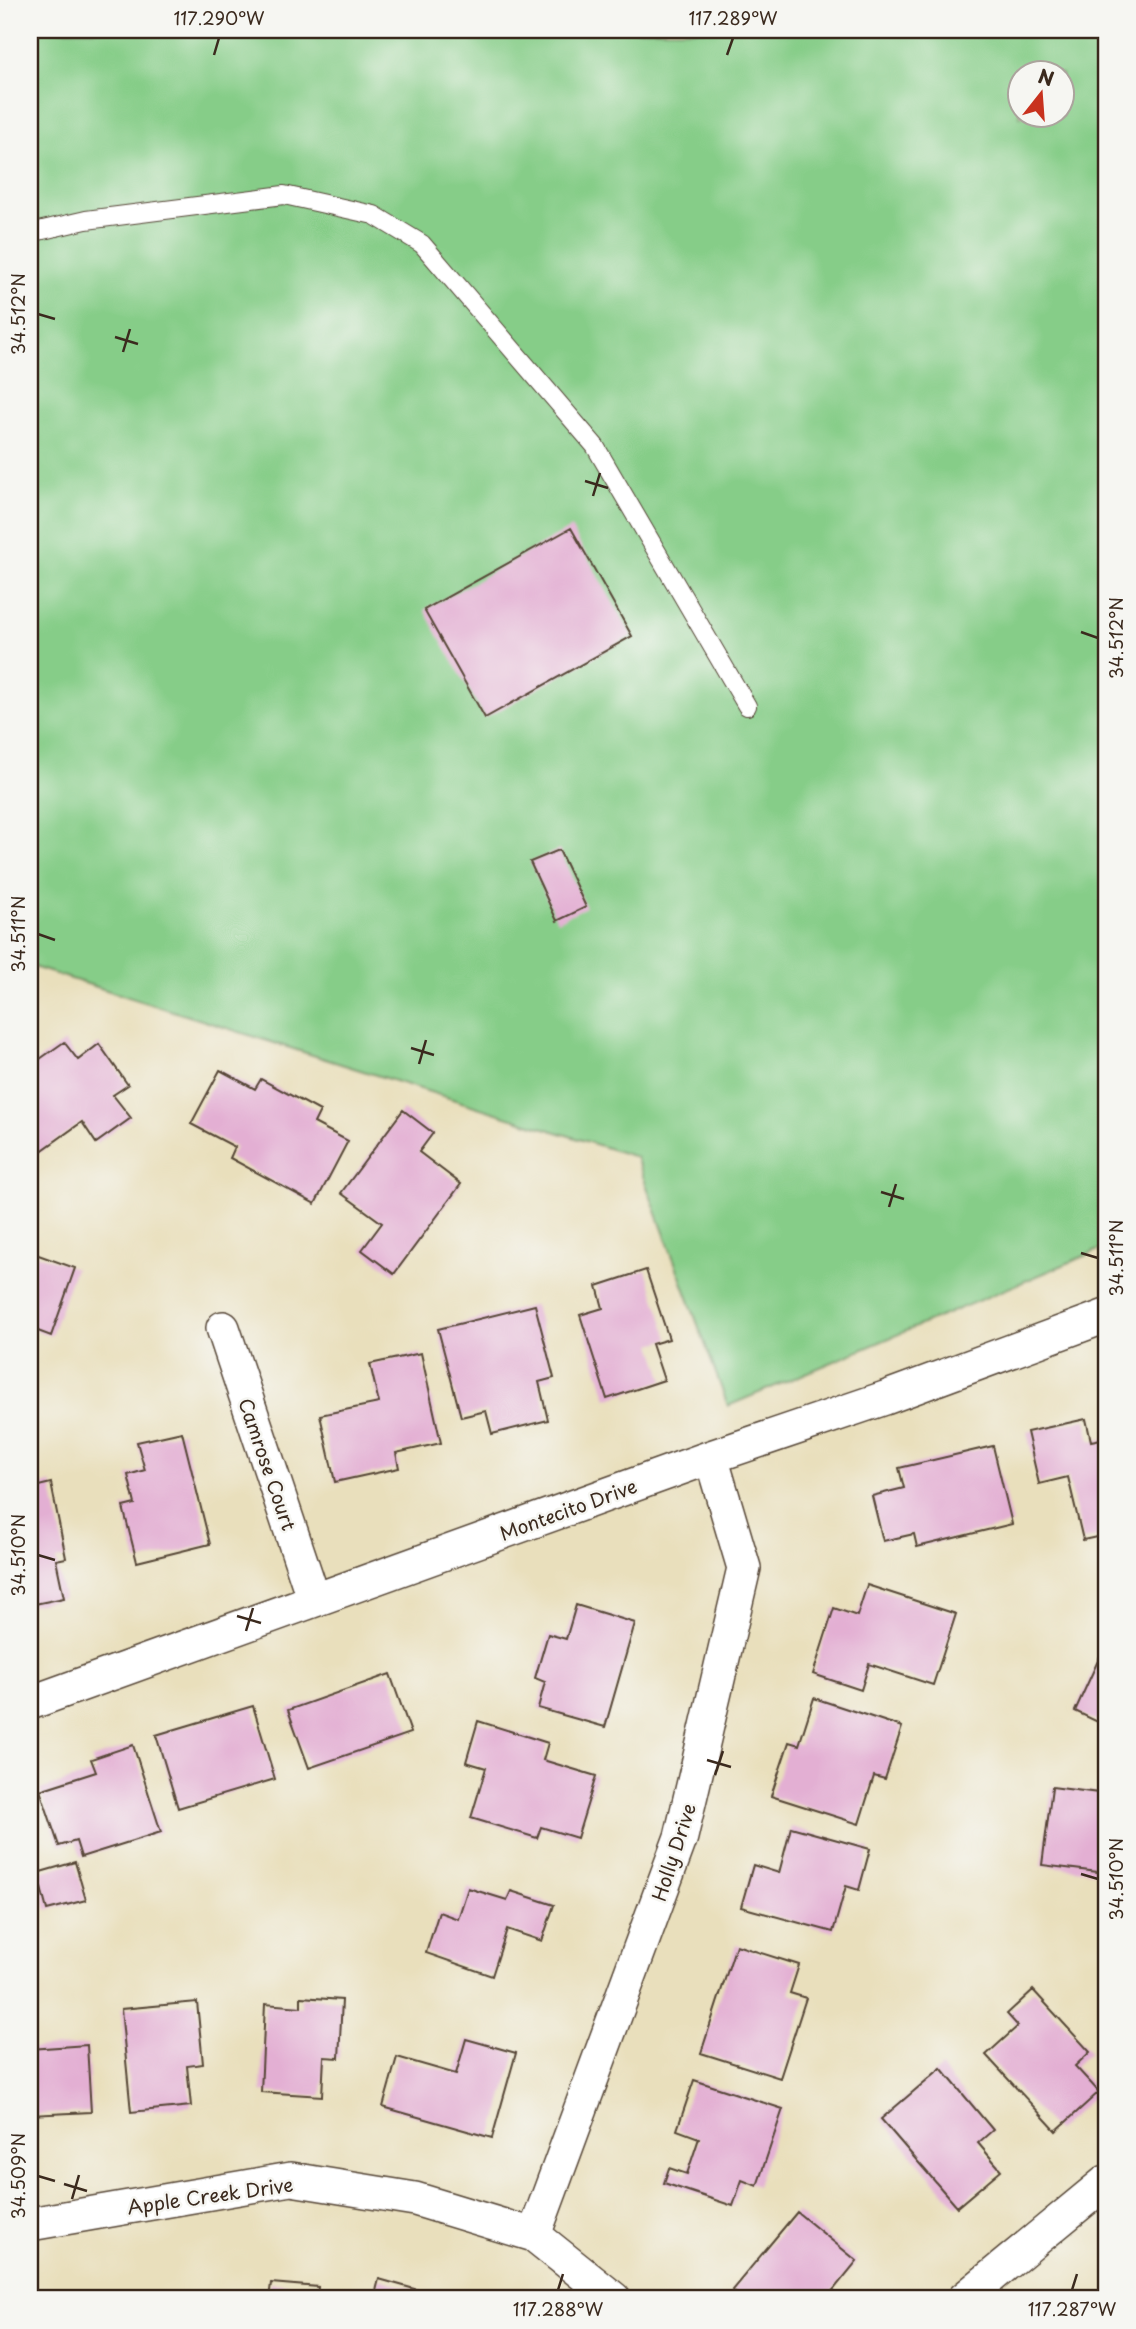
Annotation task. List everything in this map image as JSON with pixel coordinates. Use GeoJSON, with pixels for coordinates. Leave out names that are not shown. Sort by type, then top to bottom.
{"type":"FeatureCollection","features":[{"type":"Feature","properties":{"kind":"street","name":"Montecito Drive"},"geometry":{"type":"LineString","coordinates":[[30,1703],[712,1457],[885,1398],[1106,1316]]}},
{"type":"Feature","properties":{"kind":"street","name":"Camrose Court"},"geometry":{"type":"LineString","coordinates":[[223,1328],[314,1600]]}},
{"type":"Feature","properties":{"kind":"street","name":"Holly Drive"},"geometry":{"type":"LineString","coordinates":[[534,2235],[681,1837],[738,1595],[744,1568],[712,1457]]}},
{"type":"Feature","properties":{"kind":"street","name":"Apple Creek Drive"},"geometry":{"type":"LineString","coordinates":[[30,2224],[291,2179],[415,2199],[534,2235],[614,2299]]}},
{"type":"Feature","properties":{"kind":"street"},"geometry":{"type":"LineString","coordinates":[[964,2299],[1106,2182]]}},
{"type":"Feature","properties":{"kind":"lane"},"geometry":{"type":"LineString","coordinates":[[30,233],[86,220],[284,195],[374,215],[422,244],[595,446],[747,706]]}},
{"type":"Feature","properties":{"kind":"green space"},"geometry":{"type":"Polygon","coordinates":[[[30,30],[1106,30],[1106,1247],[728,1406],[636,1157],[30,966],[30,30]]]}},
{"type":"Feature","properties":{"kind":"building"},"geometry":{"type":"Polygon","coordinates":[[[571,528],[632,636],[485,718],[424,610],[571,528]]]}},
{"type":"Feature","properties":{"kind":"building"},"geometry":{"type":"Polygon","coordinates":[[[559,850],[586,907],[557,921],[530,862],[559,850]]]}},
{"type":"Feature","properties":{"kind":"building"},"geometry":{"type":"Polygon","coordinates":[[[64,1042],[78,1060],[99,1044],[128,1085],[113,1095],[131,1118],[96,1143],[82,1122],[30,1159],[30,1066],[64,1042]]]}},
{"type":"Feature","properties":{"kind":"building"},"geometry":{"type":"Polygon","coordinates":[[[220,1070],[255,1089],[261,1079],[320,1111],[314,1123],[348,1141],[315,1204],[230,1158],[235,1147],[191,1124],[220,1070]]]}},
{"type":"Feature","properties":{"kind":"building"},"geometry":{"type":"Polygon","coordinates":[[[403,1110],[433,1133],[419,1152],[461,1184],[394,1274],[362,1250],[382,1223],[341,1193],[403,1110]]]}},
{"type":"Feature","properties":{"kind":"building"},"geometry":{"type":"Polygon","coordinates":[[[30,1252],[75,1268],[51,1336],[30,1328],[30,1252]]]}},
{"type":"Feature","properties":{"kind":"building"},"geometry":{"type":"Polygon","coordinates":[[[646,1270],[669,1339],[652,1344],[664,1380],[607,1399],[580,1315],[603,1308],[597,1286],[646,1270]]]}},
{"type":"Feature","properties":{"kind":"building"},"geometry":{"type":"Polygon","coordinates":[[[535,1305],[554,1378],[539,1382],[548,1420],[492,1434],[486,1411],[461,1417],[438,1329],[535,1305]]]}},
{"type":"Feature","properties":{"kind":"building"},"geometry":{"type":"Polygon","coordinates":[[[421,1353],[441,1443],[396,1453],[399,1468],[335,1482],[320,1415],[379,1403],[370,1364],[421,1353]]]}},
{"type":"Feature","properties":{"kind":"building"},"geometry":{"type":"Polygon","coordinates":[[[1086,1419],[1091,1441],[1106,1438],[1106,1535],[1083,1540],[1068,1477],[1039,1484],[1027,1432],[1086,1419]]]}},
{"type":"Feature","properties":{"kind":"building"},"geometry":{"type":"Polygon","coordinates":[[[182,1432],[210,1544],[137,1562],[123,1507],[135,1504],[128,1475],[145,1470],[137,1442],[182,1432]]]}},
{"type":"Feature","properties":{"kind":"building"},"geometry":{"type":"Polygon","coordinates":[[[993,1446],[1012,1524],[917,1547],[914,1534],[883,1541],[872,1496],[904,1488],[899,1468],[993,1446]]]}},
{"type":"Feature","properties":{"kind":"building"},"geometry":{"type":"Polygon","coordinates":[[[51,1483],[66,1558],[56,1560],[64,1598],[30,1605],[30,1488],[51,1483]]]}},
{"type":"Feature","properties":{"kind":"building"},"geometry":{"type":"Polygon","coordinates":[[[867,1585],[956,1614],[933,1685],[869,1664],[861,1690],[813,1674],[834,1608],[857,1616],[867,1585]]]}},
{"type":"Feature","properties":{"kind":"building"},"geometry":{"type":"Polygon","coordinates":[[[576,1605],[635,1623],[605,1727],[538,1708],[545,1682],[535,1678],[548,1634],[566,1639],[576,1605]]]}},
{"type":"Feature","properties":{"kind":"building"},"geometry":{"type":"Polygon","coordinates":[[[1106,1643],[1106,1726],[1075,1711],[1106,1643]]]}},
{"type":"Feature","properties":{"kind":"building"},"geometry":{"type":"Polygon","coordinates":[[[390,1674],[411,1733],[309,1768],[288,1710],[390,1674]]]}},
{"type":"Feature","properties":{"kind":"building"},"geometry":{"type":"Polygon","coordinates":[[[814,1698],[902,1727],[885,1779],[874,1776],[859,1824],[771,1796],[789,1742],[799,1745],[814,1698]]]}},
{"type":"Feature","properties":{"kind":"building"},"geometry":{"type":"Polygon","coordinates":[[[253,1706],[275,1779],[178,1808],[156,1735],[253,1706]]]}},
{"type":"Feature","properties":{"kind":"building"},"geometry":{"type":"Polygon","coordinates":[[[478,1721],[548,1743],[543,1760],[596,1776],[577,1838],[541,1827],[537,1838],[471,1818],[486,1768],[466,1762],[478,1721]]]}},
{"type":"Feature","properties":{"kind":"building"},"geometry":{"type":"Polygon","coordinates":[[[133,1745],[161,1832],[81,1857],[76,1841],[59,1846],[40,1790],[96,1772],[91,1759],[133,1745]]]}},
{"type":"Feature","properties":{"kind":"building"},"geometry":{"type":"Polygon","coordinates":[[[1052,1787],[1106,1794],[1106,1873],[1042,1865],[1052,1787]]]}},
{"type":"Feature","properties":{"kind":"building"},"geometry":{"type":"Polygon","coordinates":[[[791,1827],[870,1849],[859,1890],[846,1886],[833,1932],[741,1907],[753,1865],[779,1873],[791,1827]]]}},
{"type":"Feature","properties":{"kind":"building"},"geometry":{"type":"Polygon","coordinates":[[[75,1862],[86,1900],[47,1910],[37,1873],[75,1862]]]}},
{"type":"Feature","properties":{"kind":"building"},"geometry":{"type":"Polygon","coordinates":[[[468,1888],[507,1900],[511,1891],[554,1905],[542,1941],[507,1929],[492,1976],[426,1953],[439,1912],[458,1919],[468,1888]]]}},
{"type":"Feature","properties":{"kind":"building"},"geometry":{"type":"Polygon","coordinates":[[[736,1945],[799,1965],[790,1993],[806,1998],[780,2078],[701,2053],[736,1945]]]}},
{"type":"Feature","properties":{"kind":"building"},"geometry":{"type":"Polygon","coordinates":[[[1033,1990],[1090,2052],[1075,2066],[1099,2092],[1056,2131],[986,2055],[1018,2026],[1007,2014],[1033,1990]]]}},
{"type":"Feature","properties":{"kind":"building"},"geometry":{"type":"Polygon","coordinates":[[[301,1997],[342,2000],[339,2058],[324,2057],[322,2096],[261,2092],[265,2004],[301,2007],[301,1997]]]}},
{"type":"Feature","properties":{"kind":"building"},"geometry":{"type":"Polygon","coordinates":[[[197,2002],[203,2064],[187,2066],[191,2106],[131,2112],[121,2009],[197,2002]]]}},
{"type":"Feature","properties":{"kind":"building"},"geometry":{"type":"Polygon","coordinates":[[[466,2039],[516,2053],[492,2138],[383,2107],[397,2057],[456,2074],[466,2039]]]}},
{"type":"Feature","properties":{"kind":"building"},"geometry":{"type":"Polygon","coordinates":[[[87,2045],[91,2112],[30,2115],[30,2049],[87,2045]]]}},
{"type":"Feature","properties":{"kind":"building"},"geometry":{"type":"Polygon","coordinates":[[[941,2068],[993,2130],[978,2143],[1001,2170],[957,2207],[881,2119],[941,2068]]]}},
{"type":"Feature","properties":{"kind":"building"},"geometry":{"type":"Polygon","coordinates":[[[694,2080],[783,2109],[757,2186],[742,2180],[733,2206],[664,2183],[669,2168],[687,2174],[699,2138],[677,2130],[694,2080]]]}},
{"type":"Feature","properties":{"kind":"building"},"geometry":{"type":"Polygon","coordinates":[[[797,2212],[857,2261],[826,2299],[743,2299],[732,2290],[797,2212]]]}},
{"type":"Feature","properties":{"kind":"building"},"geometry":{"type":"Polygon","coordinates":[[[379,2279],[418,2290],[416,2299],[374,2299],[379,2279]]]}},
{"type":"Feature","properties":{"kind":"building"},"geometry":{"type":"Polygon","coordinates":[[[271,2283],[318,2287],[317,2299],[269,2299],[271,2283]]]}}]}
